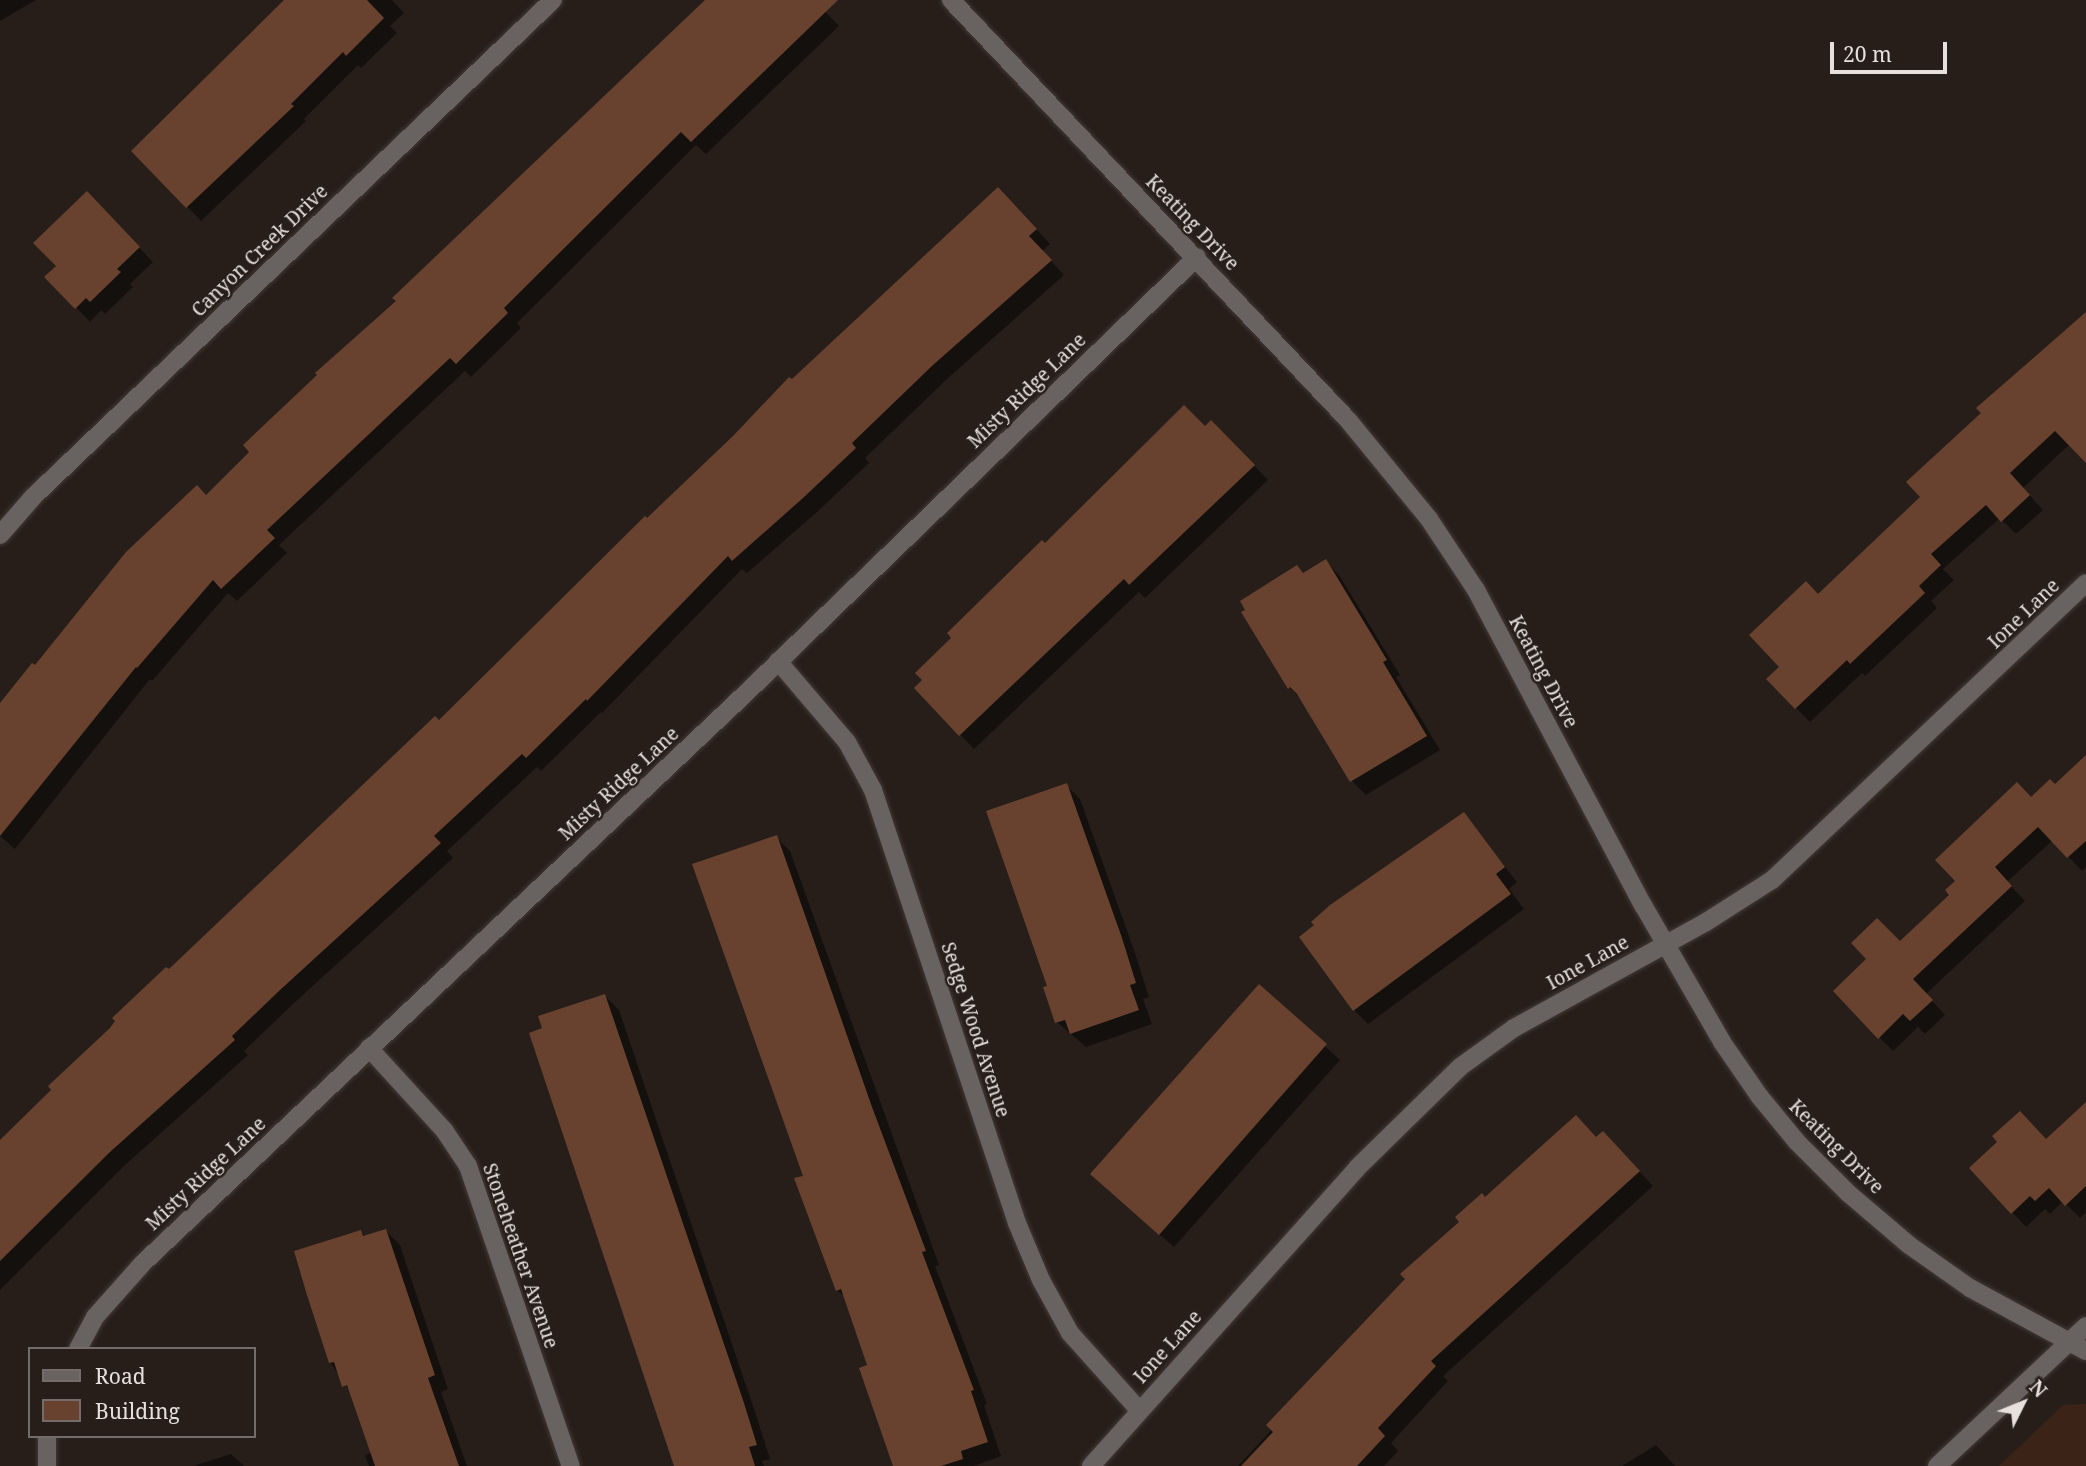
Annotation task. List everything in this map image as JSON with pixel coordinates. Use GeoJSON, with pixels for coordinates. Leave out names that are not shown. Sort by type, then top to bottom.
{"type":"FeatureCollection","features":[{"type":"Feature","properties":{"kind":"street","name":"Canyon Creek Drive"},"geometry":{"type":"LineString","coordinates":[[0,535],[33,496],[553,0]]}},
{"type":"Feature","properties":{"kind":"street","name":"Keating Drive"},"geometry":{"type":"LineString","coordinates":[[951,0],[1026,82],[1197,257],[1348,420],[1430,519],[1476,590],[1665,945],[1722,1042],[1760,1097],[1797,1142],[1848,1193],[1909,1245],[1970,1288],[2086,1352]]}},
{"type":"Feature","properties":{"kind":"street","name":"Misty Ridge Lane"},"geometry":{"type":"LineString","coordinates":[[79,1347],[95,1317],[142,1264],[778,661],[1197,257]]}},
{"type":"Feature","properties":{"kind":"street","name":"Ione Lane"},"geometry":{"type":"LineString","coordinates":[[1091,1466],[1357,1168],[1460,1067],[1514,1028],[1737,903],[1807,850],[2086,583]]}},
{"type":"Feature","properties":{"kind":"street","name":"Sedge Wood Avenue"},"geometry":{"type":"LineString","coordinates":[[778,661],[848,742],[873,790],[1017,1223],[1041,1280],[1070,1333],[1139,1410]]}},
{"type":"Feature","properties":{"kind":"street","name":"Stoneheather Avenue"},"geometry":{"type":"LineString","coordinates":[[369,1048],[444,1130],[468,1166],[570,1466]]}},
{"type":"Feature","properties":{"kind":"street"},"geometry":{"type":"LineString","coordinates":[[1937,1466],[2086,1326]]}},
{"type":"Feature","properties":{"kind":"street"},"geometry":{"type":"LineString","coordinates":[[47,1438],[47,1466]]}},
{"type":"Feature","properties":{"kind":"shaded area"},"geometry":{"type":"Polygon","coordinates":[[[2086,1404],[2086,1466],[1999,1466],[2063,1405],[2086,1404]]]}},
{"type":"Feature","properties":{"kind":"building"},"geometry":{"type":"Polygon","coordinates":[[[284,0],[367,0],[384,18],[346,56],[343,52],[291,104],[294,106],[186,208],[131,151],[284,0]]]}},
{"type":"Feature","properties":{"kind":"building"},"geometry":{"type":"Polygon","coordinates":[[[705,0],[838,0],[691,142],[681,132],[504,308],[508,313],[456,364],[450,358],[267,530],[275,538],[221,589],[213,580],[136,667],[0,836],[0,703],[32,663],[35,665],[126,552],[197,485],[206,495],[249,452],[243,445],[317,375],[315,373],[396,301],[392,298],[705,0]]]}},
{"type":"Feature","properties":{"kind":"building"},"geometry":{"type":"Polygon","coordinates":[[[998,187],[1037,229],[1029,236],[1052,260],[933,365],[852,443],[856,448],[803,498],[732,561],[728,556],[587,701],[586,699],[526,758],[522,754],[434,836],[441,843],[280,990],[232,1036],[235,1040],[110,1152],[0,1261],[0,1140],[51,1090],[48,1086],[110,1028],[115,1021],[112,1018],[166,967],[169,969],[435,716],[439,720],[645,516],[647,518],[733,436],[789,377],[792,379],[998,187]]]}},
{"type":"Feature","properties":{"kind":"building"},"geometry":{"type":"Polygon","coordinates":[[[87,191],[140,247],[117,269],[121,272],[90,302],[86,298],[75,309],[44,277],[56,266],[33,243],[87,191]]]}},
{"type":"Feature","properties":{"kind":"building"},"geometry":{"type":"Polygon","coordinates":[[[2086,312],[2086,463],[2055,431],[2010,473],[2030,495],[2001,522],[1986,505],[1931,554],[1941,565],[1919,586],[1925,593],[1850,664],[1847,660],[1795,709],[1766,679],[1779,667],[1749,635],[1806,581],[1818,594],[1920,497],[1906,482],[1981,413],[1976,408],[2086,312]]]}},
{"type":"Feature","properties":{"kind":"building"},"geometry":{"type":"Polygon","coordinates":[[[1184,405],[1205,426],[1211,420],[1255,465],[1129,585],[1124,579],[959,736],[914,688],[922,680],[915,673],[951,638],[947,633],[1042,540],[1045,543],[1184,405]]]}},
{"type":"Feature","properties":{"kind":"building"},"geometry":{"type":"Polygon","coordinates":[[[1326,559],[1387,660],[1383,662],[1427,736],[1350,782],[1297,694],[1290,687],[1288,689],[1241,612],[1245,610],[1240,601],[1297,565],[1303,573],[1326,559]]]}},
{"type":"Feature","properties":{"kind":"building"},"geometry":{"type":"Polygon","coordinates":[[[2086,755],[2086,841],[2067,858],[2038,827],[1995,867],[2012,886],[1913,979],[1933,1000],[1910,1021],[1903,1014],[1878,1039],[1833,991],[1866,959],[1851,943],[1877,918],[1900,941],[1949,895],[1945,890],[1955,881],[1935,860],[2017,782],[2031,797],[2050,779],[2055,784],[2086,755]]]}},
{"type":"Feature","properties":{"kind":"building"},"geometry":{"type":"Polygon","coordinates":[[[1067,783],[1122,938],[1136,983],[1130,985],[1139,1010],[1070,1034],[1065,1020],[1055,1023],[1043,987],[1047,986],[986,811],[1067,783]]]}},
{"type":"Feature","properties":{"kind":"building"},"geometry":{"type":"Polygon","coordinates":[[[1464,812],[1505,867],[1496,874],[1511,894],[1353,1011],[1299,937],[1314,925],[1311,922],[1330,905],[1464,812]]]}},
{"type":"Feature","properties":{"kind":"building"},"geometry":{"type":"Polygon","coordinates":[[[777,835],[872,1107],[926,1251],[922,1252],[974,1390],[971,1391],[988,1442],[961,1451],[963,1459],[941,1466],[893,1466],[859,1368],[867,1365],[841,1289],[836,1291],[794,1178],[803,1176],[692,864],[777,835]]]}},
{"type":"Feature","properties":{"kind":"building"},"geometry":{"type":"Polygon","coordinates":[[[1259,984],[1327,1044],[1159,1235],[1090,1174],[1259,984]]]}},
{"type":"Feature","properties":{"kind":"building"},"geometry":{"type":"Polygon","coordinates":[[[605,994],[743,1400],[757,1445],[749,1447],[755,1466],[674,1466],[529,1033],[542,1028],[538,1016],[605,994]]]}},
{"type":"Feature","properties":{"kind":"building"},"geometry":{"type":"Polygon","coordinates":[[[2086,1102],[2086,1186],[2065,1206],[2049,1188],[2035,1201],[2030,1196],[2011,1214],[1969,1168],[1997,1142],[1992,1136],[2020,1111],[2046,1139],[2086,1102]]]}},
{"type":"Feature","properties":{"kind":"building"},"geometry":{"type":"Polygon","coordinates":[[[1576,1115],[1596,1137],[1603,1131],[1640,1171],[1431,1361],[1436,1366],[1378,1428],[1385,1436],[1357,1466],[1241,1466],[1273,1432],[1266,1425],[1405,1279],[1400,1274],[1459,1222],[1455,1217],[1482,1193],[1485,1197],[1576,1115]]]}},
{"type":"Feature","properties":{"kind":"building"},"geometry":{"type":"Polygon","coordinates":[[[386,1229],[435,1375],[428,1378],[459,1466],[375,1466],[347,1385],[342,1387],[334,1362],[329,1363],[307,1295],[294,1251],[361,1230],[363,1236],[386,1229]]]}}]}
